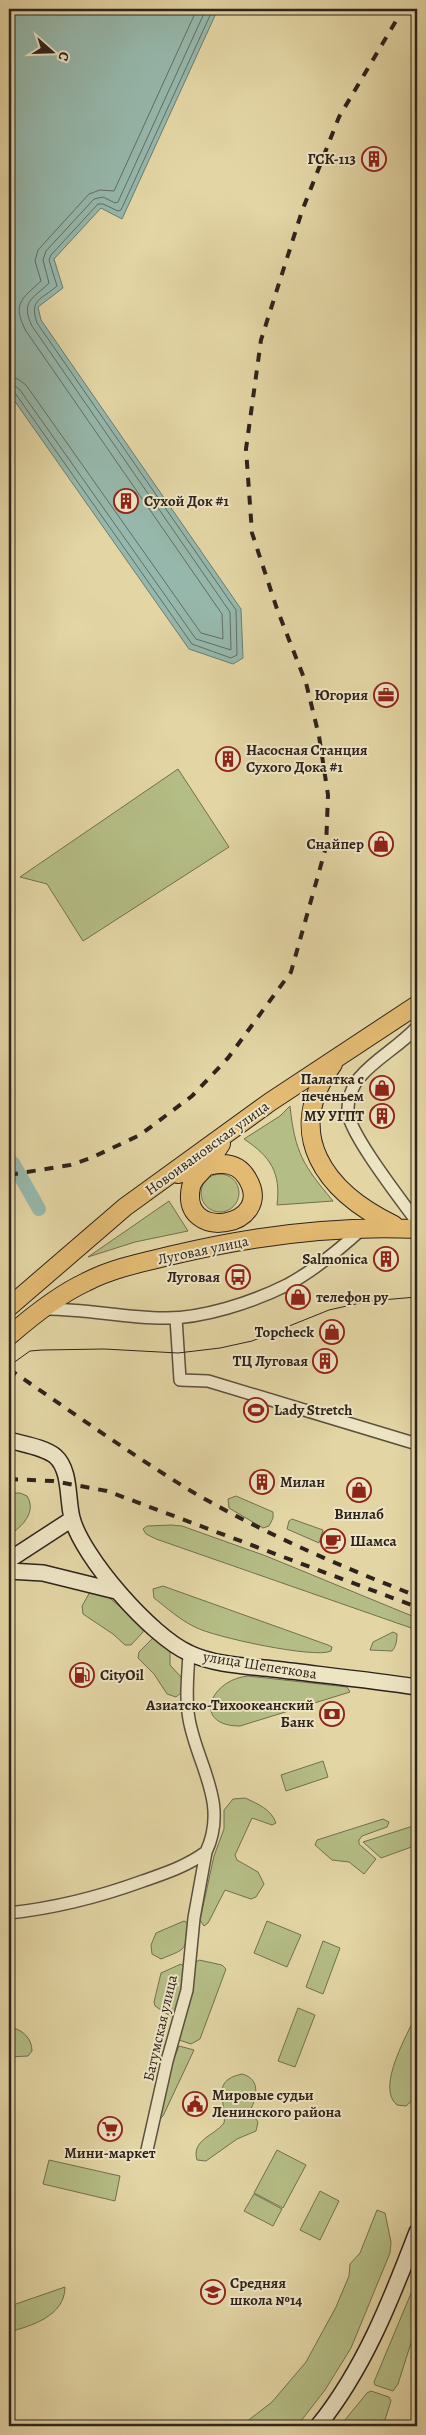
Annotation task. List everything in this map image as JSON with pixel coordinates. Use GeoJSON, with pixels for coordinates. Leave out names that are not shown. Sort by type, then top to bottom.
{"type":"FeatureCollection","features":[{"type":"Feature","properties":{"kind":"main road","name":"Новоивановская улица"},"geometry":{"type":"LineString","coordinates":[[9,1307],[112,1217],[226,1136],[270,1102],[417,1005]]}},
{"type":"Feature","properties":{"kind":"main road"},"geometry":{"type":"LineString","coordinates":[[340,1056],[324,1076],[315,1095],[310,1126],[312,1141],[329,1176],[352,1200],[375,1216],[412,1226]]}},
{"type":"Feature","properties":{"kind":"main road"},"geometry":{"type":"LineString","coordinates":[[226,1136],[205,1168],[194,1179],[190,1195],[195,1210],[207,1221],[214,1224],[230,1223],[280,1235]]}},
{"type":"Feature","properties":{"kind":"main road"},"geometry":{"type":"LineString","coordinates":[[168,1176],[205,1168],[218,1163],[232,1165],[243,1173],[250,1184],[252,1198],[247,1211],[198,1249]]}},
{"type":"Feature","properties":{"kind":"main road","name":"Луговая улица"},"geometry":{"type":"LineString","coordinates":[[9,1336],[42,1309],[85,1282],[111,1271],[198,1249],[280,1235],[412,1226]]}},
{"type":"Feature","properties":{"kind":"main road","name":"улица Шепеткова"},"geometry":{"type":"LineString","coordinates":[[9,1440],[55,1456],[63,1468],[72,1519],[98,1568],[116,1591],[162,1633],[189,1653],[248,1666],[417,1687]]}},
{"type":"Feature","properties":{"kind":"main road"},"geometry":{"type":"LineString","coordinates":[[9,1560],[72,1519]]}},
{"type":"Feature","properties":{"kind":"main road"},"geometry":{"type":"LineString","coordinates":[[9,1571],[43,1573],[116,1591]]}},
{"type":"Feature","properties":{"kind":"main road"},"geometry":{"type":"LineString","coordinates":[[318,2426],[340,2399],[366,2352],[417,2232]]}},
{"type":"Feature","properties":{"kind":"street"},"geometry":{"type":"LineString","coordinates":[[412,1226],[389,1184],[358,1135],[348,1114],[348,1104],[358,1079],[417,1027]]}},
{"type":"Feature","properties":{"kind":"street"},"geometry":{"type":"LineString","coordinates":[[42,1309],[68,1309],[139,1317],[176,1318],[205,1314],[287,1285],[340,1250],[364,1228]]}},
{"type":"Feature","properties":{"kind":"street"},"geometry":{"type":"LineString","coordinates":[[176,1318],[180,1380],[208,1381],[417,1444]]}},
{"type":"Feature","properties":{"kind":"street","name":"Батумская улица"},"geometry":{"type":"LineString","coordinates":[[147,2150],[167,2060],[187,1990],[194,1918],[206,1852],[214,1828],[212,1792],[189,1719],[189,1653]]}},
{"type":"Feature","properties":{"kind":"street"},"geometry":{"type":"LineString","coordinates":[[9,1913],[42,1910],[109,1893],[177,1869],[206,1852]]}},
{"type":"Feature","properties":{"kind":"green space"},"geometry":{"type":"Polygon","coordinates":[[[178,769],[229,847],[83,941],[47,884],[20,877],[178,769]]]}},
{"type":"Feature","properties":{"kind":"green space"},"geometry":{"type":"Polygon","coordinates":[[[290,1106],[295,1136],[302,1158],[314,1178],[333,1201],[277,1205],[277,1184],[272,1167],[261,1152],[244,1139],[280,1116],[290,1106]]]}},
{"type":"Feature","properties":{"kind":"green space"},"geometry":{"type":"Polygon","coordinates":[[[220,1174],[234,1179],[239,1193],[234,1207],[220,1212],[206,1207],[201,1193],[206,1179],[220,1174]]]}},
{"type":"Feature","properties":{"kind":"green space"},"geometry":{"type":"Polygon","coordinates":[[[169,1201],[188,1231],[135,1242],[88,1257],[169,1201]]]}},
{"type":"Feature","properties":{"kind":"green space"},"geometry":{"type":"Polygon","coordinates":[[[9,1493],[20,1493],[27,1496],[30,1508],[27,1518],[19,1528],[9,1535],[9,1493]]]}},
{"type":"Feature","properties":{"kind":"green space"},"geometry":{"type":"Polygon","coordinates":[[[236,1496],[273,1512],[273,1518],[269,1526],[263,1528],[229,1508],[228,1499],[236,1496]]]}},
{"type":"Feature","properties":{"kind":"green space"},"geometry":{"type":"Polygon","coordinates":[[[292,1519],[323,1530],[319,1543],[287,1529],[289,1521],[292,1519]]]}},
{"type":"Feature","properties":{"kind":"green space"},"geometry":{"type":"Polygon","coordinates":[[[147,1526],[182,1526],[266,1556],[417,1618],[417,1630],[156,1539],[146,1534],[143,1529],[147,1526]]]}},
{"type":"Feature","properties":{"kind":"green space"},"geometry":{"type":"Polygon","coordinates":[[[163,1586],[328,1645],[332,1647],[331,1651],[322,1653],[286,1650],[205,1631],[184,1621],[154,1598],[153,1589],[163,1586]]]}},
{"type":"Feature","properties":{"kind":"green space"},"geometry":{"type":"Polygon","coordinates":[[[90,1592],[106,1595],[143,1626],[143,1632],[131,1645],[125,1645],[113,1634],[83,1614],[82,1606],[90,1592]]]}},
{"type":"Feature","properties":{"kind":"green space"},"geometry":{"type":"Polygon","coordinates":[[[393,1632],[397,1636],[392,1651],[370,1650],[373,1642],[393,1632]]]}},
{"type":"Feature","properties":{"kind":"green space"},"geometry":{"type":"Polygon","coordinates":[[[154,1637],[170,1649],[170,1665],[182,1678],[182,1692],[176,1697],[167,1694],[154,1674],[138,1658],[139,1652],[154,1637]]]}},
{"type":"Feature","properties":{"kind":"green space"},"geometry":{"type":"Polygon","coordinates":[[[248,1676],[347,1687],[350,1692],[240,1726],[225,1724],[216,1719],[211,1711],[211,1702],[216,1694],[234,1679],[248,1676]]]}},
{"type":"Feature","properties":{"kind":"green space"},"geometry":{"type":"Polygon","coordinates":[[[323,1761],[328,1777],[286,1791],[281,1775],[323,1761]]]}},
{"type":"Feature","properties":{"kind":"green space"},"geometry":{"type":"Polygon","coordinates":[[[245,1798],[271,1814],[276,1823],[272,1825],[252,1818],[235,1855],[237,1860],[258,1872],[264,1884],[256,1897],[251,1899],[225,1890],[208,1923],[204,1926],[200,1920],[214,1856],[224,1829],[224,1810],[233,1799],[245,1798]]]}},
{"type":"Feature","properties":{"kind":"green space"},"geometry":{"type":"Polygon","coordinates":[[[383,1819],[389,1822],[387,1827],[362,1836],[359,1840],[359,1844],[376,1859],[364,1874],[349,1862],[332,1860],[315,1845],[317,1840],[383,1819]]]}},
{"type":"Feature","properties":{"kind":"green space"},"geometry":{"type":"Polygon","coordinates":[[[413,1826],[417,1845],[381,1858],[363,1842],[413,1826]]]}},
{"type":"Feature","properties":{"kind":"green space"},"geometry":{"type":"Polygon","coordinates":[[[184,1921],[188,1923],[185,1944],[181,1950],[161,1959],[152,1954],[151,1945],[156,1933],[184,1921]]]}},
{"type":"Feature","properties":{"kind":"green space"},"geometry":{"type":"Polygon","coordinates":[[[267,1921],[301,1935],[287,1967],[254,1953],[267,1921]]]}},
{"type":"Feature","properties":{"kind":"green space"},"geometry":{"type":"Polygon","coordinates":[[[323,1941],[340,1948],[323,1994],[306,1987],[323,1941]]]}},
{"type":"Feature","properties":{"kind":"green space"},"geometry":{"type":"Polygon","coordinates":[[[199,1960],[222,1965],[226,1969],[200,2039],[191,2044],[179,2040],[179,2036],[195,1963],[199,1960]]]}},
{"type":"Feature","properties":{"kind":"green space"},"geometry":{"type":"Polygon","coordinates":[[[181,1964],[184,1967],[182,1989],[174,2015],[170,2016],[155,2006],[154,2002],[161,1973],[181,1964]]]}},
{"type":"Feature","properties":{"kind":"green space"},"geometry":{"type":"Polygon","coordinates":[[[298,2008],[315,2015],[295,2067],[278,2061],[298,2008]]]}},
{"type":"Feature","properties":{"kind":"green space"},"geometry":{"type":"Polygon","coordinates":[[[417,2012],[417,2096],[406,2106],[397,2105],[391,2097],[392,2073],[401,2046],[417,2012]]]}},
{"type":"Feature","properties":{"kind":"green space"},"geometry":{"type":"Polygon","coordinates":[[[9,2027],[22,2032],[28,2038],[32,2051],[28,2056],[9,2057],[9,2027]]]}},
{"type":"Feature","properties":{"kind":"green space"},"geometry":{"type":"Polygon","coordinates":[[[179,2046],[194,2050],[163,2116],[159,2120],[173,2061],[179,2046]]]}},
{"type":"Feature","properties":{"kind":"green space"},"geometry":{"type":"Polygon","coordinates":[[[242,2074],[248,2076],[255,2084],[256,2094],[250,2111],[258,2122],[256,2131],[237,2139],[206,2161],[197,2160],[196,2153],[200,2143],[224,2123],[222,2088],[225,2082],[232,2077],[242,2074]]]}},
{"type":"Feature","properties":{"kind":"green space"},"geometry":{"type":"Polygon","coordinates":[[[277,2150],[306,2165],[283,2208],[254,2193],[277,2150]]]}},
{"type":"Feature","properties":{"kind":"green space"},"geometry":{"type":"Polygon","coordinates":[[[49,2160],[120,2176],[115,2201],[43,2184],[49,2160]]]}},
{"type":"Feature","properties":{"kind":"green space"},"geometry":{"type":"Polygon","coordinates":[[[320,2191],[339,2201],[320,2240],[300,2230],[320,2191]]]}},
{"type":"Feature","properties":{"kind":"green space"},"geometry":{"type":"Polygon","coordinates":[[[254,2194],[282,2209],[273,2226],[244,2211],[254,2194]]]}},
{"type":"Feature","properties":{"kind":"green space"},"geometry":{"type":"Polygon","coordinates":[[[377,2210],[385,2213],[391,2242],[390,2253],[351,2348],[325,2390],[297,2426],[241,2426],[272,2402],[306,2362],[336,2307],[349,2276],[350,2264],[360,2253],[377,2210]]]}},
{"type":"Feature","properties":{"kind":"green space"},"geometry":{"type":"Polygon","coordinates":[[[417,2279],[417,2324],[398,2384],[393,2391],[375,2385],[374,2382],[417,2279]]]}},
{"type":"Feature","properties":{"kind":"green space"},"geometry":{"type":"Polygon","coordinates":[[[65,2287],[63,2297],[53,2312],[36,2323],[9,2332],[9,2302],[10,2306],[65,2287]]]}},
{"type":"Feature","properties":{"kind":"green space"},"geometry":{"type":"Polygon","coordinates":[[[371,2391],[389,2397],[391,2401],[383,2426],[340,2426],[367,2393],[371,2391]]]}},
{"type":"Feature","properties":{"kind":"water"},"geometry":{"type":"Polygon","coordinates":[[[9,9],[218,9],[122,219],[101,208],[54,259],[63,288],[38,307],[41,320],[241,609],[243,658],[233,664],[189,649],[9,393],[9,9]]]}},
{"type":"Feature","properties":{"kind":"waterway"},"geometry":{"type":"LineString","coordinates":[[13,1163],[39,1209]]}},
{"type":"Feature","properties":{"kind":"tram line"},"geometry":{"type":"LineString","coordinates":[[9,1366],[30,1351],[104,1349],[178,1353],[220,1348],[252,1341],[329,1310],[369,1301],[417,1297]]}},
{"type":"Feature","properties":{"kind":"railway"},"geometry":{"type":"LineString","coordinates":[[9,1175],[70,1165],[91,1158],[140,1135],[192,1096],[228,1058],[291,972],[326,847],[328,795],[319,736],[306,683],[277,609],[252,533],[246,449],[261,340],[302,211],[339,117],[403,9]]}},
{"type":"Feature","properties":{"kind":"railway"},"geometry":{"type":"LineString","coordinates":[[9,1369],[145,1462],[191,1491],[246,1521],[302,1548],[417,1596]]}},
{"type":"Feature","properties":{"kind":"railway"},"geometry":{"type":"LineString","coordinates":[[9,1479],[53,1481],[107,1491],[417,1607]]}},
{"type":"Feature","properties":{"kind":"place","name":"ГСК-113"},"geometry":{"type":"Point","coordinates":[374,159]}},
{"type":"Feature","properties":{"kind":"place","name":"Сухой Док #1"},"geometry":{"type":"Point","coordinates":[126,501]}},
{"type":"Feature","properties":{"kind":"place","name":"Югория"},"geometry":{"type":"Point","coordinates":[386,695]}},
{"type":"Feature","properties":{"kind":"place","name":"Насосная Станция Сухого Дока #1"},"geometry":{"type":"Point","coordinates":[228,759]}},
{"type":"Feature","properties":{"kind":"place","name":"Снайпер"},"geometry":{"type":"Point","coordinates":[381,844]}},
{"type":"Feature","properties":{"kind":"place","name":"Палатка с печеньем"},"geometry":{"type":"Point","coordinates":[382,1088]}},
{"type":"Feature","properties":{"kind":"place","name":"МУ УГПТ"},"geometry":{"type":"Point","coordinates":[382,1116]}},
{"type":"Feature","properties":{"kind":"place","name":"Salmonica"},"geometry":{"type":"Point","coordinates":[386,1259]}},
{"type":"Feature","properties":{"kind":"place","name":"Луговая"},"geometry":{"type":"Point","coordinates":[238,1277]}},
{"type":"Feature","properties":{"kind":"place","name":"телефон ру"},"geometry":{"type":"Point","coordinates":[298,1297]}},
{"type":"Feature","properties":{"kind":"place","name":"Topcheck"},"geometry":{"type":"Point","coordinates":[332,1332]}},
{"type":"Feature","properties":{"kind":"place","name":"ТЦ Луговая"},"geometry":{"type":"Point","coordinates":[325,1361]}},
{"type":"Feature","properties":{"kind":"place","name":"Lady Stretch"},"geometry":{"type":"Point","coordinates":[256,1410]}},
{"type":"Feature","properties":{"kind":"place","name":"Милан"},"geometry":{"type":"Point","coordinates":[262,1482]}},
{"type":"Feature","properties":{"kind":"place","name":"Винлаб"},"geometry":{"type":"Point","coordinates":[359,1490]}},
{"type":"Feature","properties":{"kind":"place","name":"Шамса"},"geometry":{"type":"Point","coordinates":[333,1541]}},
{"type":"Feature","properties":{"kind":"place","name":"CityOil"},"geometry":{"type":"Point","coordinates":[82,1675]}},
{"type":"Feature","properties":{"kind":"place","name":"Азиатско-Тихоокеанский Банк"},"geometry":{"type":"Point","coordinates":[332,1714]}},
{"type":"Feature","properties":{"kind":"place","name":"Мировые судьи Ленинского района"},"geometry":{"type":"Point","coordinates":[195,2104]}},
{"type":"Feature","properties":{"kind":"place","name":"Мини-маркет"},"geometry":{"type":"Point","coordinates":[110,2129]}},
{"type":"Feature","properties":{"kind":"place","name":"Средняя школа №14"},"geometry":{"type":"Point","coordinates":[213,2292]}}]}
